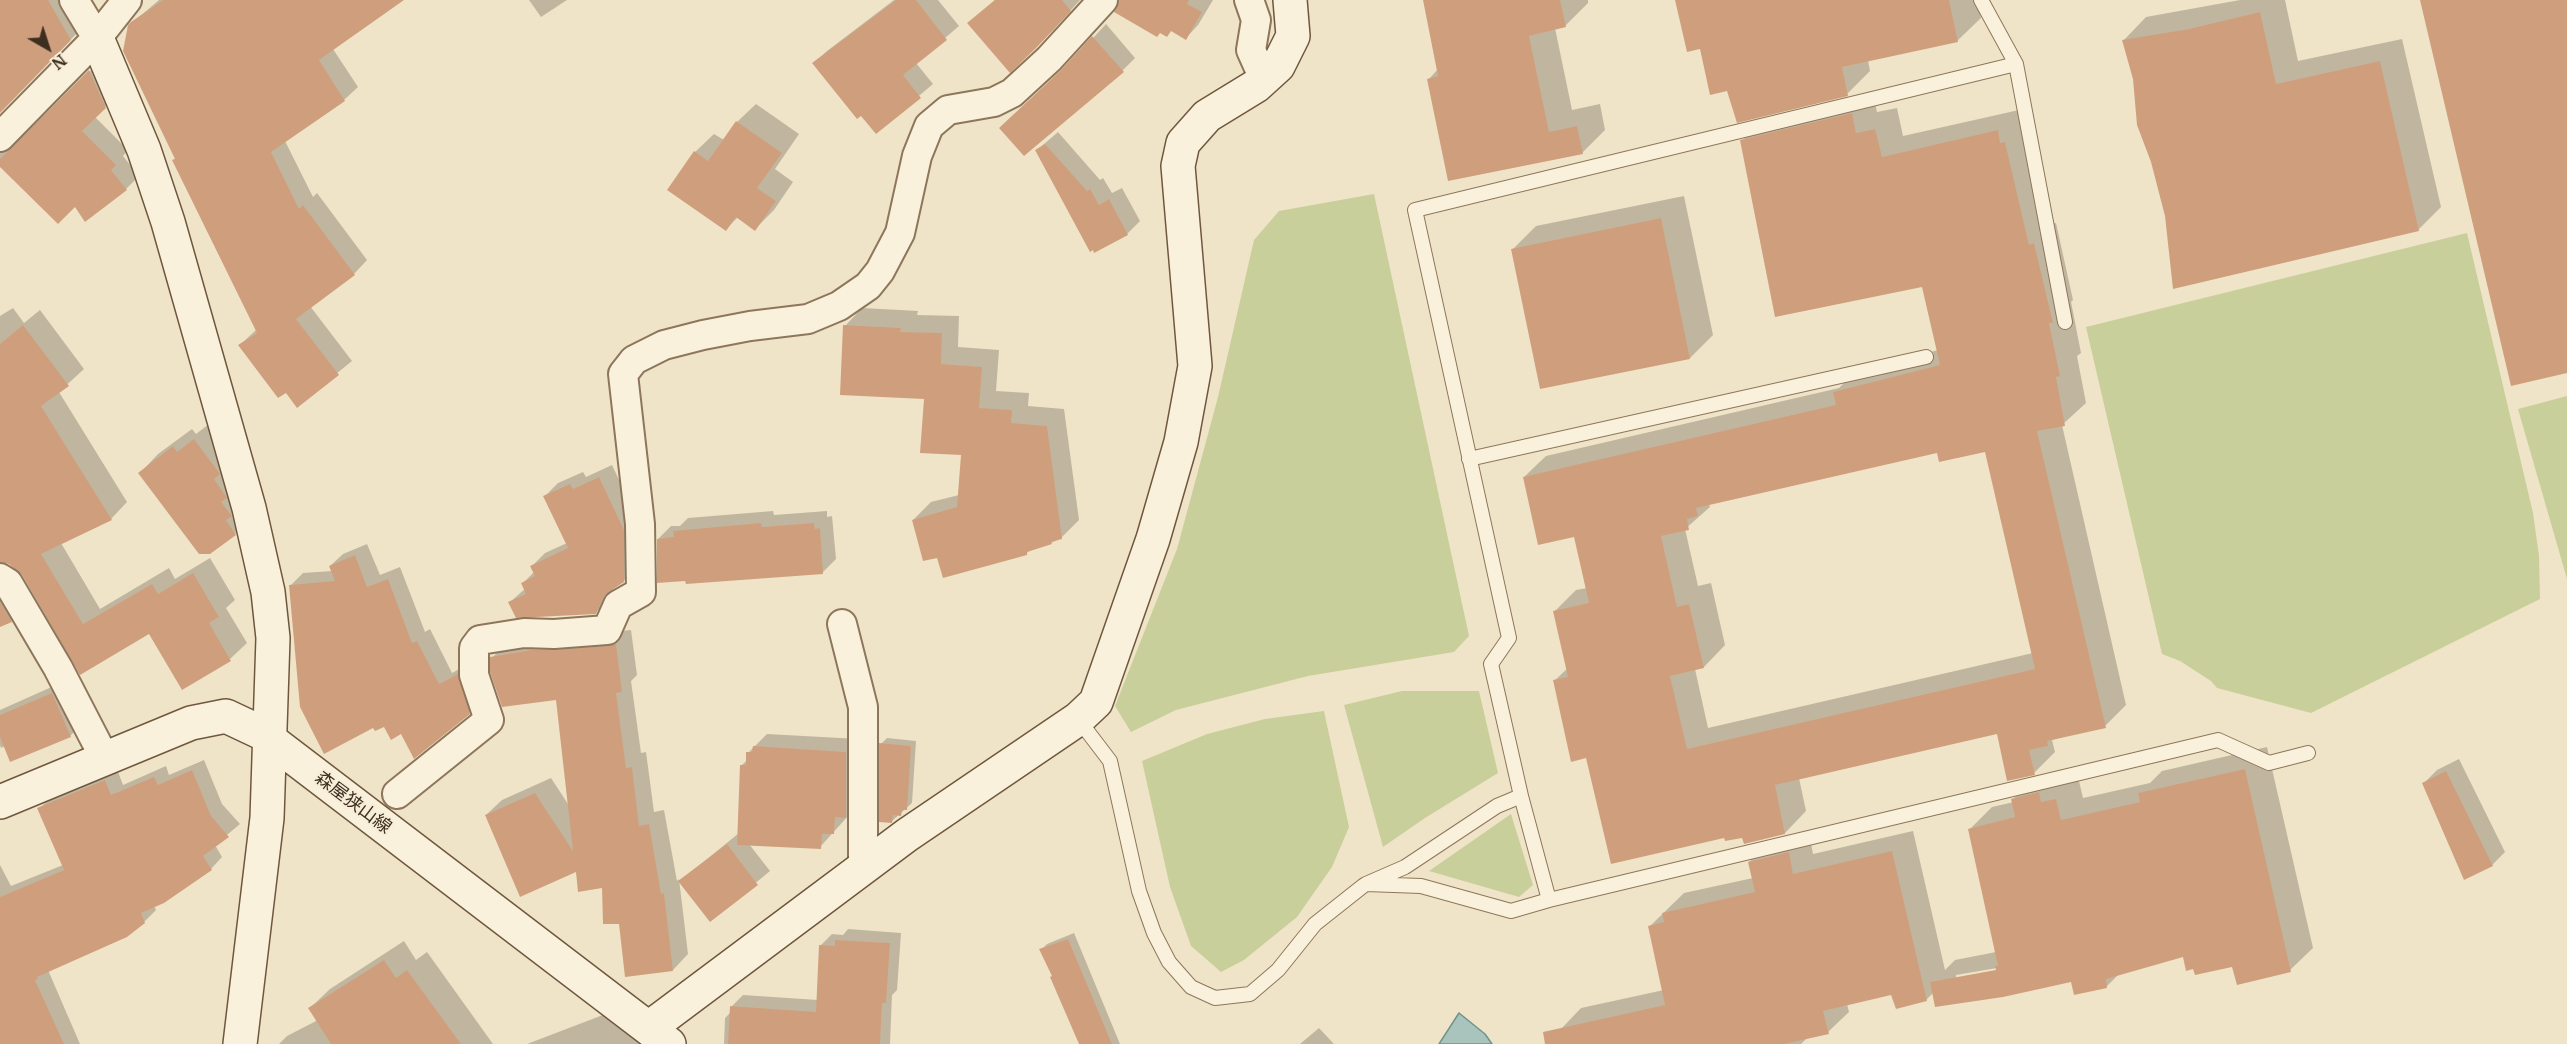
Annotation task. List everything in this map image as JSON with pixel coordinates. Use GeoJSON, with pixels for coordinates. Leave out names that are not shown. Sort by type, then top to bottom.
{"type":"FeatureCollection","features":[{"type":"Feature","properties":{"kind":"street"},"geometry":{"type":"LineString","coordinates":[[74,0],[97,39],[144,150],[165,212],[249,508],[267,592],[273,638],[267,818],[240,1044]]}},
{"type":"Feature","properties":{"kind":"street"},"geometry":{"type":"LineString","coordinates":[[0,138],[97,39],[127,0]]}},
{"type":"Feature","properties":{"kind":"street"},"geometry":{"type":"LineString","coordinates":[[397,794],[489,720],[474,675],[474,648],[480,640],[524,633],[555,634],[607,630],[618,605],[641,592],[640,524],[623,374],[634,360],[664,345],[703,335],[808,319],[839,306],[868,286],[880,271],[900,233],[917,156],[929,126],[948,110],[994,102],[1012,93],[1049,59],[1103,0]]}},
{"type":"Feature","properties":{"kind":"street"},"geometry":{"type":"LineString","coordinates":[[1249,0],[1256,21],[1251,50],[1264,79]]}},
{"type":"Feature","properties":{"kind":"street"},"geometry":{"type":"LineString","coordinates":[[659,1036],[863,868],[907,835],[1078,719],[1096,702],[1153,539],[1181,442],[1196,366],[1178,166],[1183,143],[1207,116],[1264,79],[1278,66],[1293,36],[1290,0]]}},
{"type":"Feature","properties":{"kind":"street"},"geometry":{"type":"LineString","coordinates":[[0,578],[8,583],[58,668],[104,757]]}},
{"type":"Feature","properties":{"kind":"street"},"geometry":{"type":"LineString","coordinates":[[842,624],[862,707],[863,868]]}},
{"type":"Feature","properties":{"kind":"street","name":"森屋狭山線"},"geometry":{"type":"LineString","coordinates":[[0,802],[104,757],[191,723],[226,716],[244,723],[270,739],[659,1036]]}},
{"type":"Feature","properties":{"kind":"lane"},"geometry":{"type":"LineString","coordinates":[[1981,0],[2016,64],[2065,322]]}},
{"type":"Feature","properties":{"kind":"lane"},"geometry":{"type":"LineString","coordinates":[[1549,900],[1521,796],[1491,664],[1509,638],[1415,210],[2016,64]]}},
{"type":"Feature","properties":{"kind":"lane"},"geometry":{"type":"LineString","coordinates":[[1469,459],[1926,357]]}},
{"type":"Feature","properties":{"kind":"lane"},"geometry":{"type":"LineString","coordinates":[[1078,719],[1110,761],[1142,901],[1154,933],[1169,962],[1191,987],[1215,998],[1250,994],[1278,970],[1315,924],[1366,884],[1405,867],[1497,806],[1521,796]]}},
{"type":"Feature","properties":{"kind":"lane"},"geometry":{"type":"LineString","coordinates":[[1366,884],[1421,886],[1512,911],[1549,900],[2218,740],[2269,763],[2308,753]]}},
{"type":"Feature","properties":{"kind":"green space"},"geometry":{"type":"Polygon","coordinates":[[[1374,194],[1469,636],[1454,652],[1308,676],[1176,710],[1131,732],[1115,706],[1177,549],[1218,397],[1254,240],[1279,211],[1374,194]]]}},
{"type":"Feature","properties":{"kind":"green space"},"geometry":{"type":"Polygon","coordinates":[[[2467,233],[2533,513],[2539,556],[2540,599],[2311,713],[2217,688],[2211,681],[2180,661],[2162,654],[2086,327],[2467,233]]]}},
{"type":"Feature","properties":{"kind":"green space"},"geometry":{"type":"Polygon","coordinates":[[[2567,396],[2567,579],[2518,409],[2567,396]]]}},
{"type":"Feature","properties":{"kind":"green space"},"geometry":{"type":"Polygon","coordinates":[[[1402,691],[1479,691],[1498,773],[1383,847],[1344,705],[1402,691]]]}},
{"type":"Feature","properties":{"kind":"green space"},"geometry":{"type":"Polygon","coordinates":[[[1324,711],[1349,827],[1332,867],[1297,917],[1244,960],[1221,972],[1191,946],[1170,887],[1142,761],[1207,734],[1265,719],[1324,711]]]}},
{"type":"Feature","properties":{"kind":"green space"},"geometry":{"type":"Polygon","coordinates":[[[1511,814],[1533,885],[1519,897],[1429,871],[1511,814]]]}},
{"type":"Feature","properties":{"kind":"water"},"geometry":{"type":"Polygon","coordinates":[[[1459,1013],[1485,1034],[1492,1044],[1439,1044],[1459,1013]]]}},
{"type":"Feature","properties":{"kind":"building"},"geometry":{"type":"Polygon","coordinates":[[[0,0],[48,0],[71,40],[0,113],[0,0]]]}},
{"type":"Feature","properties":{"kind":"building"},"geometry":{"type":"Polygon","coordinates":[[[163,0],[404,0],[319,60],[345,101],[271,152],[299,209],[303,205],[355,275],[296,319],[339,375],[297,408],[286,393],[278,398],[238,345],[257,333],[172,160],[175,159],[123,51],[128,25],[163,0]]]}},
{"type":"Feature","properties":{"kind":"building"},"geometry":{"type":"Polygon","coordinates":[[[896,0],[916,0],[947,40],[903,75],[921,98],[876,134],[861,116],[857,119],[812,63],[896,0]]]}},
{"type":"Feature","properties":{"kind":"building"},"geometry":{"type":"Polygon","coordinates":[[[995,0],[1062,0],[1071,11],[1010,73],[967,23],[995,0]]]}},
{"type":"Feature","properties":{"kind":"building"},"geometry":{"type":"Polygon","coordinates":[[[1119,0],[1189,0],[1187,4],[1202,12],[1186,40],[1171,31],[1167,37],[1160,33],[1157,37],[1114,12],[1119,0]]]}},
{"type":"Feature","properties":{"kind":"building"},"geometry":{"type":"Polygon","coordinates":[[[1423,0],[1560,0],[1566,27],[1529,36],[1549,132],[1577,126],[1583,154],[1448,181],[1427,79],[1438,76],[1423,0]]]}},
{"type":"Feature","properties":{"kind":"building"},"geometry":{"type":"Polygon","coordinates":[[[1675,0],[1949,0],[1958,42],[1842,67],[1848,96],[1737,123],[1727,91],[1710,95],[1700,49],[1687,52],[1675,0]]]}},
{"type":"Feature","properties":{"kind":"building"},"geometry":{"type":"Polygon","coordinates":[[[2420,0],[2567,0],[2567,373],[2511,386],[2420,0]]]}},
{"type":"Feature","properties":{"kind":"building"},"geometry":{"type":"Polygon","coordinates":[[[2260,12],[2276,84],[2380,61],[2419,231],[2173,289],[2165,216],[2151,162],[2137,125],[2133,79],[2122,40],[2189,29],[2260,12]]]}},
{"type":"Feature","properties":{"kind":"building"},"geometry":{"type":"Polygon","coordinates":[[[1092,36],[1124,72],[1024,156],[999,128],[1060,71],[1092,36]]]}},
{"type":"Feature","properties":{"kind":"building"},"geometry":{"type":"Polygon","coordinates":[[[89,70],[106,108],[82,131],[116,165],[111,170],[127,190],[85,222],[75,207],[58,224],[0,167],[0,159],[89,70]]]}},
{"type":"Feature","properties":{"kind":"building"},"geometry":{"type":"Polygon","coordinates":[[[1852,113],[1856,133],[1875,129],[1882,157],[1998,130],[2000,143],[2005,142],[2029,245],[2034,243],[2053,323],[2049,323],[2060,376],[2056,377],[2065,426],[2037,431],[2106,728],[2047,741],[2048,746],[2029,750],[2035,775],[2007,781],[1997,734],[1775,785],[1785,834],[1744,844],[1742,838],[1725,841],[1724,838],[1611,864],[1586,758],[1571,762],[1553,680],[1568,677],[1553,611],[1589,603],[1574,537],[1538,545],[1523,477],[1836,405],[1833,392],[1940,365],[1922,287],[1775,317],[1740,140],[1852,113]],[[1985,452],[1939,462],[1937,453],[1696,508],[1698,516],[1687,519],[1689,530],[1661,536],[1677,607],[1689,604],[1704,668],[1670,676],[1687,749],[2035,669],[1985,452]]]}},
{"type":"Feature","properties":{"kind":"building"},"geometry":{"type":"Polygon","coordinates":[[[736,121],[782,153],[757,188],[776,201],[755,231],[736,217],[726,231],[667,190],[694,151],[708,161],[736,121]]]}},
{"type":"Feature","properties":{"kind":"building"},"geometry":{"type":"Polygon","coordinates":[[[1045,144],[1087,191],[1090,189],[1099,205],[1109,199],[1128,235],[1094,253],[1093,250],[1090,252],[1035,150],[1045,144]]]}},
{"type":"Feature","properties":{"kind":"building"},"geometry":{"type":"Polygon","coordinates":[[[1661,218],[1690,359],[1540,389],[1511,249],[1661,218]]]}},
{"type":"Feature","properties":{"kind":"building"},"geometry":{"type":"Polygon","coordinates":[[[23,325],[69,386],[41,406],[112,520],[41,554],[83,624],[152,584],[158,594],[193,573],[219,617],[209,623],[231,661],[182,690],[149,634],[80,675],[22,575],[9,564],[0,562],[0,344],[23,325]]]}},
{"type":"Feature","properties":{"kind":"building"},"geometry":{"type":"Polygon","coordinates":[[[843,325],[901,328],[900,332],[942,333],[941,364],[982,367],[979,408],[1012,410],[1011,423],[1047,426],[1062,539],[1027,552],[1027,555],[943,578],[937,558],[923,561],[912,520],[957,507],[961,455],[920,453],[924,399],[840,395],[843,325]]]}},
{"type":"Feature","properties":{"kind":"building"},"geometry":{"type":"Polygon","coordinates":[[[194,439],[220,474],[214,479],[227,498],[221,502],[232,516],[226,520],[236,535],[210,554],[199,554],[138,473],[173,446],[177,452],[194,439]]]}},
{"type":"Feature","properties":{"kind":"building"},"geometry":{"type":"Polygon","coordinates":[[[599,477],[624,530],[624,582],[603,598],[596,614],[516,618],[508,602],[526,594],[521,583],[535,576],[530,566],[568,548],[543,496],[570,484],[573,489],[599,477]]]}},
{"type":"Feature","properties":{"kind":"building"},"geometry":{"type":"Polygon","coordinates":[[[761,523],[762,527],[814,523],[815,529],[820,528],[823,574],[686,584],[685,581],[657,583],[657,539],[674,537],[673,531],[761,523]]]}},
{"type":"Feature","properties":{"kind":"building"},"geometry":{"type":"Polygon","coordinates":[[[355,555],[367,587],[388,579],[412,643],[417,641],[439,684],[458,674],[470,714],[414,759],[401,734],[391,740],[384,727],[375,731],[373,728],[324,754],[300,707],[289,585],[335,581],[329,566],[355,555]]]}},
{"type":"Feature","properties":{"kind":"building"},"geometry":{"type":"Polygon","coordinates":[[[0,602],[12,622],[0,627],[0,602]]]}},
{"type":"Feature","properties":{"kind":"building"},"geometry":{"type":"Polygon","coordinates":[[[616,644],[622,692],[616,693],[626,768],[632,767],[639,826],[649,824],[661,894],[664,893],[673,971],[625,977],[619,924],[603,924],[602,888],[578,892],[576,872],[520,897],[485,815],[535,793],[573,851],[556,700],[502,707],[490,672],[490,657],[531,650],[616,644]]]}},
{"type":"Feature","properties":{"kind":"building"},"geometry":{"type":"Polygon","coordinates":[[[52,693],[71,737],[10,762],[0,737],[0,715],[52,693]]]}},
{"type":"Feature","properties":{"kind":"building"},"geometry":{"type":"Polygon","coordinates":[[[879,743],[911,746],[907,810],[902,810],[901,816],[893,815],[892,823],[879,822],[879,743]]]}},
{"type":"Feature","properties":{"kind":"building"},"geometry":{"type":"Polygon","coordinates":[[[753,746],[846,752],[846,818],[835,817],[834,834],[822,834],[821,849],[737,845],[740,765],[746,765],[746,752],[752,752],[753,746]]]}},
{"type":"Feature","properties":{"kind":"building"},"geometry":{"type":"Polygon","coordinates":[[[2245,769],[2291,972],[2237,985],[2232,967],[2195,975],[2193,969],[2186,971],[2183,957],[2106,979],[2107,988],[2074,995],[2071,982],[2003,997],[1935,1007],[1930,982],[1996,970],[1995,966],[1998,966],[1968,829],[2015,817],[2011,799],[2039,792],[2041,802],[2056,799],[2061,820],[2140,802],[2138,793],[2245,769]]]}},
{"type":"Feature","properties":{"kind":"building"},"geometry":{"type":"Polygon","coordinates":[[[192,770],[211,816],[229,837],[203,856],[212,870],[164,903],[141,913],[145,923],[127,937],[37,977],[38,979],[35,980],[64,1044],[0,1044],[0,897],[64,870],[37,808],[105,780],[111,795],[154,777],[158,785],[192,770]]]}},
{"type":"Feature","properties":{"kind":"building"},"geometry":{"type":"Polygon","coordinates":[[[2446,771],[2493,866],[2464,880],[2422,783],[2446,771]]]}},
{"type":"Feature","properties":{"kind":"building"},"geometry":{"type":"Polygon","coordinates":[[[727,844],[758,885],[710,922],[678,881],[727,844]]]}},
{"type":"Feature","properties":{"kind":"building"},"geometry":{"type":"Polygon","coordinates":[[[1892,851],[1927,1001],[1896,1009],[1891,995],[1823,1011],[1829,1034],[1784,1044],[1545,1044],[1543,1032],[1665,1005],[1648,926],[1664,922],[1662,913],[1755,892],[1748,862],[1789,852],[1793,874],[1892,851]]]}},
{"type":"Feature","properties":{"kind":"building"},"geometry":{"type":"Polygon","coordinates":[[[1068,939],[1112,1044],[1079,1044],[1050,977],[1052,976],[1039,949],[1068,939]]]}},
{"type":"Feature","properties":{"kind":"building"},"geometry":{"type":"Polygon","coordinates":[[[835,940],[890,943],[886,1003],[882,1003],[880,1044],[728,1044],[730,1006],[816,1012],[819,945],[835,946],[835,940]]]}},
{"type":"Feature","properties":{"kind":"building"},"geometry":{"type":"Polygon","coordinates":[[[384,960],[396,978],[407,970],[461,1044],[331,1044],[308,1008],[384,960]]]}}]}
